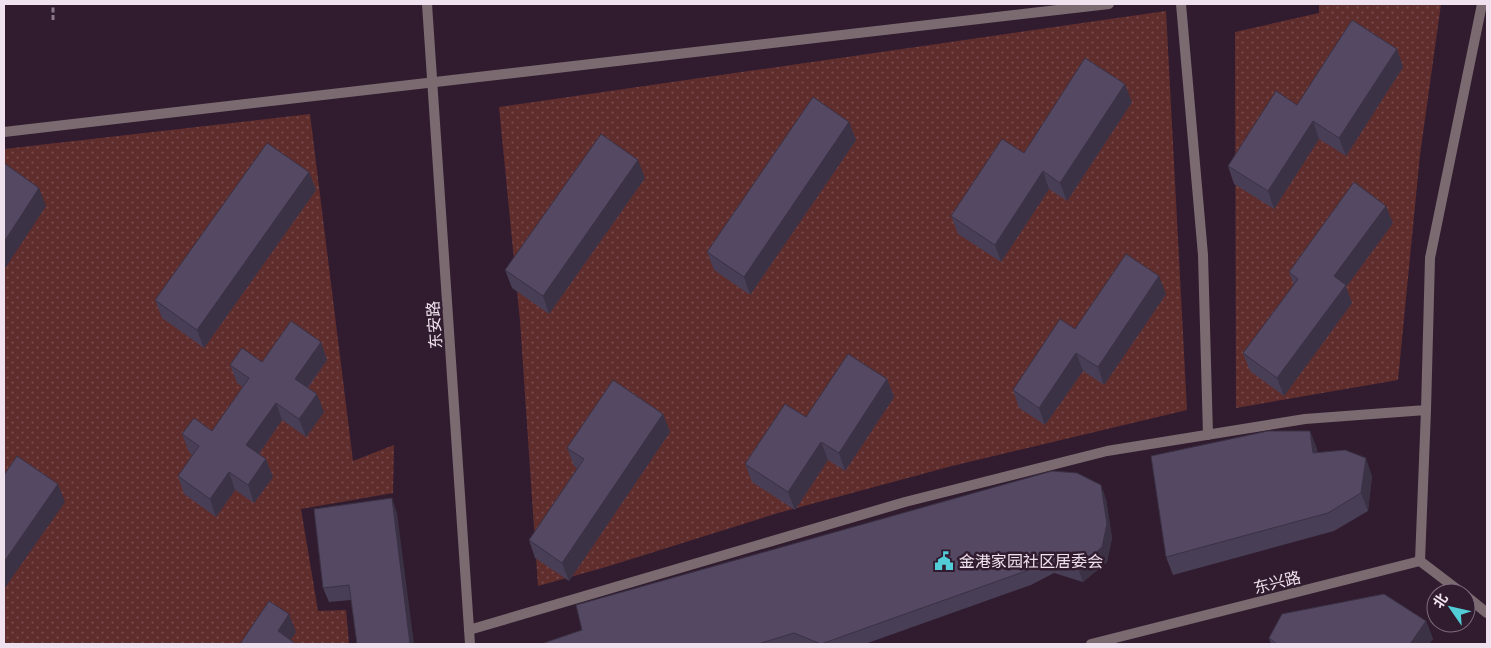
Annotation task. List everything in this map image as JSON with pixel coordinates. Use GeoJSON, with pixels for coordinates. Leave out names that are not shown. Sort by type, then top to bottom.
{"type":"FeatureCollection","features":[{"type":"Feature","properties":{"kind":"street","name":"东安路"},"geometry":{"type":"LineString","coordinates":[[427,4],[470,644]]}},
{"type":"Feature","properties":{"kind":"street"},"geometry":{"type":"LineString","coordinates":[[4,132],[1110,4]]}},
{"type":"Feature","properties":{"kind":"street"},"geometry":{"type":"LineString","coordinates":[[1181,4],[1203,255],[1208,435]]}},
{"type":"Feature","properties":{"kind":"street"},"geometry":{"type":"LineString","coordinates":[[1449,583],[1420,561],[1430,258],[1482,4]]}},
{"type":"Feature","properties":{"kind":"street"},"geometry":{"type":"LineString","coordinates":[[470,630],[905,502],[1107,451],[1305,419],[1426,410]]}},
{"type":"Feature","properties":{"kind":"street","name":"东兴路"},"geometry":{"type":"LineString","coordinates":[[1091,644],[1420,561]]}},
{"type":"Feature","properties":{"kind":"street"},"geometry":{"type":"LineString","coordinates":[[1476,604],[1487,613]]}},
{"type":"Feature","properties":{"kind":"path"},"geometry":{"type":"LineString","coordinates":[[53,4],[53,20]]}},
{"type":"Feature","properties":{"kind":"shaded area"},"geometry":{"type":"Polygon","coordinates":[[[1319,4],[1441,4],[1420,155],[1398,380],[1236,408],[1235,32],[1319,13],[1319,4]]]}},
{"type":"Feature","properties":{"kind":"shaded area"},"geometry":{"type":"Polygon","coordinates":[[[1166,11],[1187,410],[952,466],[778,513],[606,567],[538,586],[520,321],[499,107],[1166,11]]]}},
{"type":"Feature","properties":{"kind":"shaded area"},"geometry":{"type":"Polygon","coordinates":[[[310,114],[353,461],[394,445],[393,493],[301,509],[318,611],[346,610],[349,644],[4,644],[4,149],[310,114]]]}},
{"type":"Feature","properties":{"kind":"building"},"geometry":{"type":"Polygon","coordinates":[[[1352,20],[1397,49],[1339,138],[1313,121],[1268,191],[1228,166],[1276,91],[1297,105],[1352,20]]]}},
{"type":"Feature","properties":{"kind":"building"},"geometry":{"type":"Polygon","coordinates":[[[1085,58],[1125,84],[1060,183],[1043,171],[995,245],[951,216],[1002,139],[1024,153],[1085,58]]]}},
{"type":"Feature","properties":{"kind":"building"},"geometry":{"type":"Polygon","coordinates":[[[813,97],[849,122],[744,277],[707,252],[813,97]]]}},
{"type":"Feature","properties":{"kind":"building"},"geometry":{"type":"Polygon","coordinates":[[[601,134],[638,160],[543,296],[505,270],[601,134]]]}},
{"type":"Feature","properties":{"kind":"building"},"geometry":{"type":"Polygon","coordinates":[[[267,143],[309,172],[197,330],[155,300],[267,143]]]}},
{"type":"Feature","properties":{"kind":"building"},"geometry":{"type":"Polygon","coordinates":[[[4,163],[39,188],[4,242],[4,163]]]}},
{"type":"Feature","properties":{"kind":"building"},"geometry":{"type":"Polygon","coordinates":[[[1354,182],[1386,206],[1334,276],[1346,285],[1277,378],[1243,353],[1298,279],[1289,272],[1354,182]]]}},
{"type":"Feature","properties":{"kind":"building"},"geometry":{"type":"Polygon","coordinates":[[[1126,254],[1159,276],[1098,367],[1076,353],[1039,408],[1013,390],[1060,319],[1075,329],[1126,254]]]}},
{"type":"Feature","properties":{"kind":"building"},"geometry":{"type":"Polygon","coordinates":[[[291,321],[321,342],[295,379],[317,394],[299,419],[276,403],[246,445],[266,459],[248,485],[229,472],[210,499],[178,476],[199,446],[182,434],[194,418],[212,431],[249,378],[230,365],[242,348],[262,362],[291,321]]]}},
{"type":"Feature","properties":{"kind":"building"},"geometry":{"type":"Polygon","coordinates":[[[848,354],[887,379],[839,453],[821,442],[788,492],[745,464],[785,404],[806,417],[848,354]]]}},
{"type":"Feature","properties":{"kind":"building"},"geometry":{"type":"Polygon","coordinates":[[[613,380],[663,414],[562,563],[529,540],[584,459],[567,448],[613,380]]]}},
{"type":"Feature","properties":{"kind":"building"},"geometry":{"type":"Polygon","coordinates":[[[1268,431],[1310,431],[1313,453],[1345,450],[1366,458],[1361,493],[1328,513],[1166,557],[1151,456],[1268,431]]]}},
{"type":"Feature","properties":{"kind":"building"},"geometry":{"type":"Polygon","coordinates":[[[17,456],[58,484],[4,562],[4,475],[17,456]]]}},
{"type":"Feature","properties":{"kind":"building"},"geometry":{"type":"Polygon","coordinates":[[[1052,471],[1077,473],[1101,485],[1107,524],[1102,547],[1078,568],[1049,559],[1026,571],[821,644],[794,633],[758,644],[541,644],[582,630],[576,605],[1052,471]]]}},
{"type":"Feature","properties":{"kind":"building"},"geometry":{"type":"Polygon","coordinates":[[[392,498],[410,644],[357,644],[349,585],[323,588],[314,509],[392,498]]]}},
{"type":"Feature","properties":{"kind":"building"},"geometry":{"type":"Polygon","coordinates":[[[1384,594],[1426,621],[1410,644],[1277,644],[1269,638],[1282,614],[1384,594]]]}},
{"type":"Feature","properties":{"kind":"building"},"geometry":{"type":"Polygon","coordinates":[[[269,601],[289,614],[278,631],[296,644],[240,644],[269,601]]]}},
{"type":"Feature","properties":{"kind":"place","name":"金港家园社区居委会"},"geometry":{"type":"Point","coordinates":[944,561]}}]}
